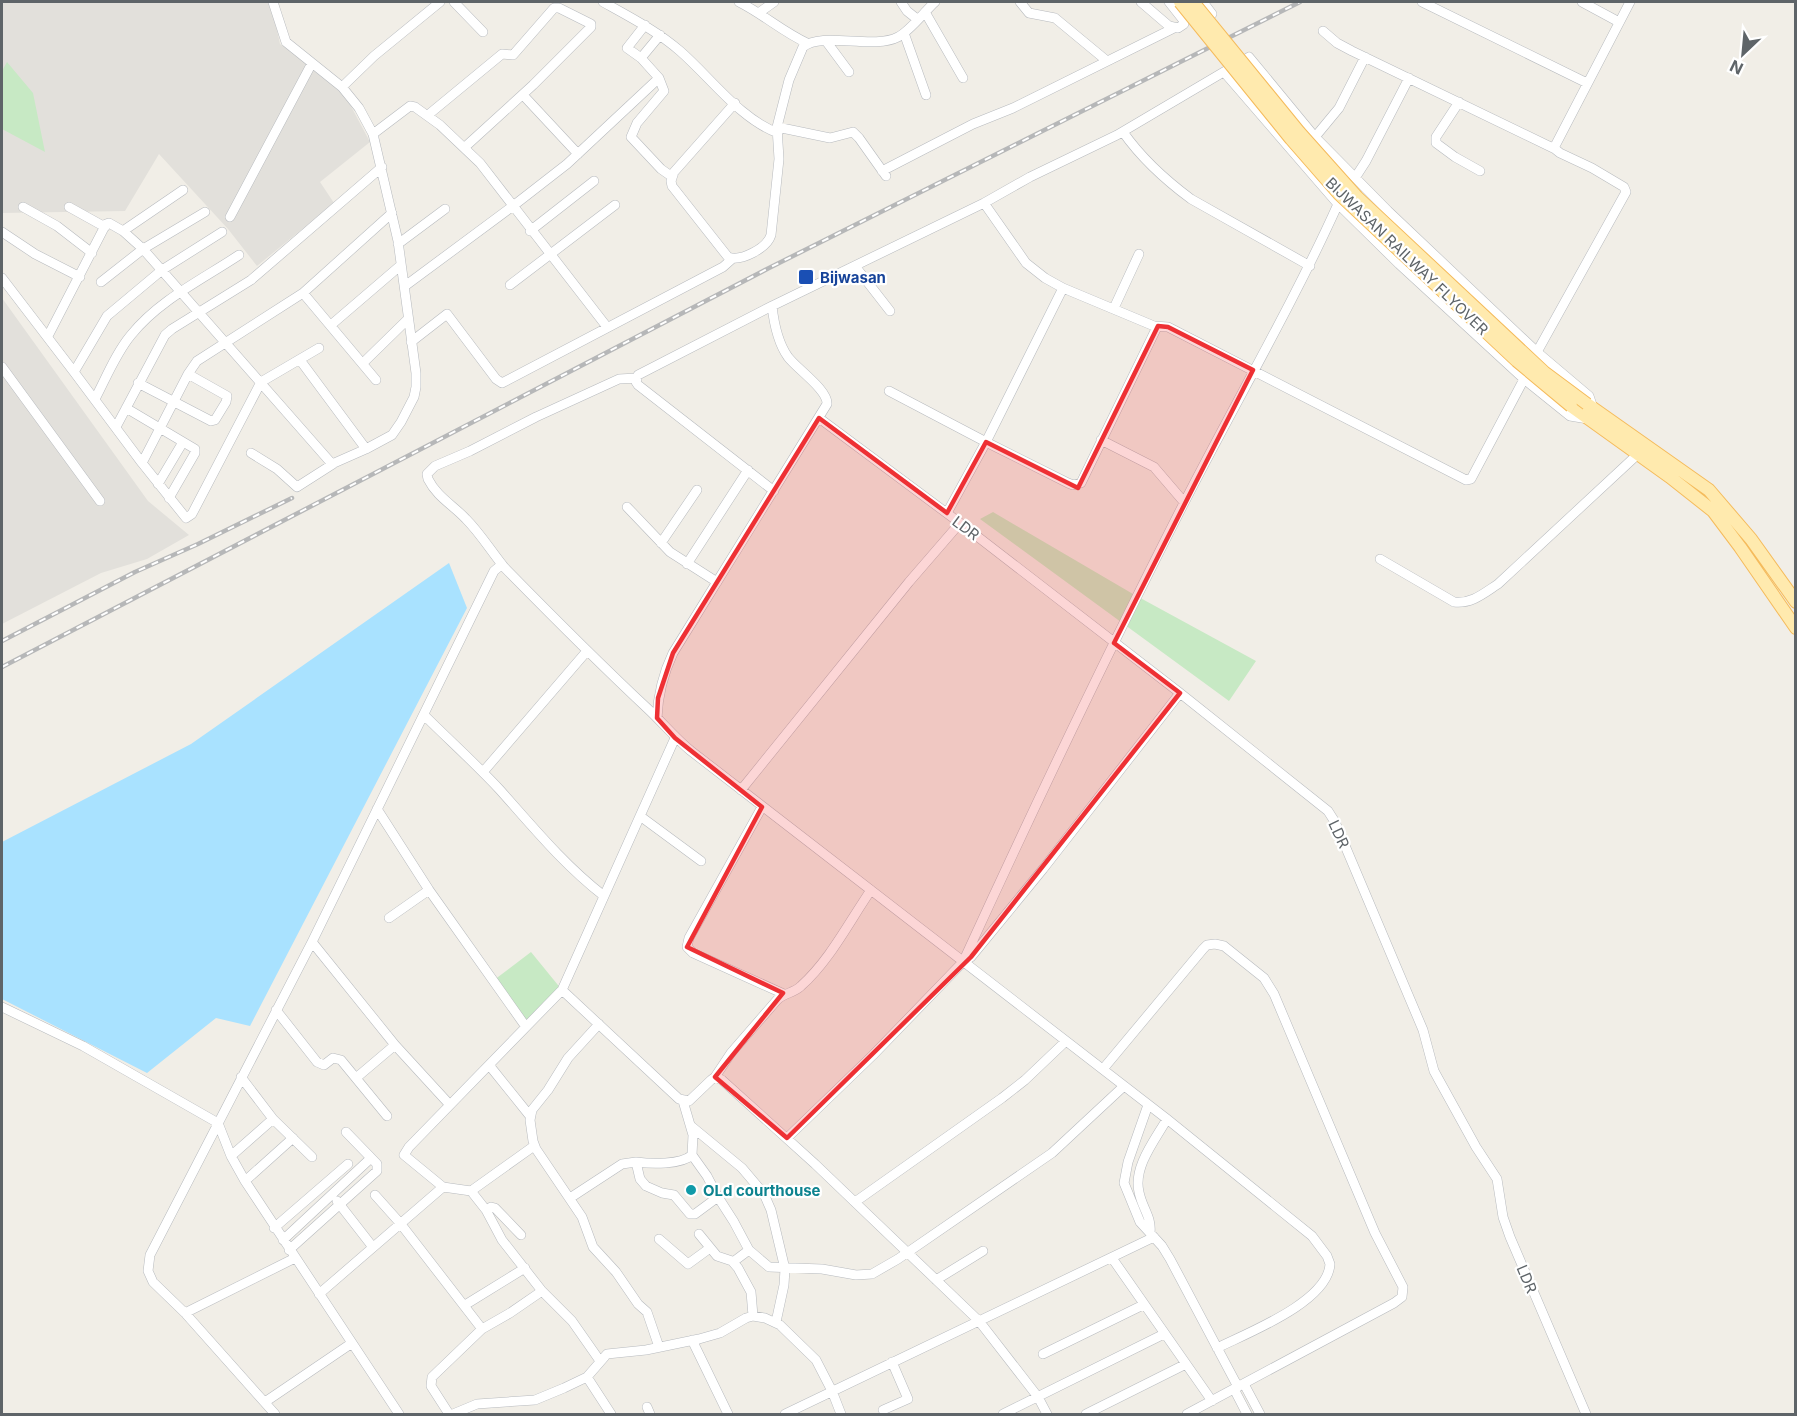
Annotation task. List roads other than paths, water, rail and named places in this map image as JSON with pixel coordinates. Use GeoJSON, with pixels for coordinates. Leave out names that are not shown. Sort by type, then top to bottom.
{"type":"FeatureCollection","features":[{"type":"Feature","properties":{"kind":"main road","name":"BIJWASAN RAILWAY FLYOVER"},"geometry":{"type":"LineString","coordinates":[[1180,2],[1291,139],[1339,194],[1517,361],[1571,406],[1589,410]]}},
{"type":"Feature","properties":{"kind":"main road","name":"BIJWASAN RAILWAY FLYOVER"},"geometry":{"type":"LineString","coordinates":[[1193,2],[1299,132],[1357,197],[1544,372],[1638,454],[1659,462]]}},
{"type":"Feature","properties":{"kind":"main road"},"geometry":{"type":"LineString","coordinates":[[1589,410],[1659,462],[1713,511],[1796,628]]}},
{"type":"Feature","properties":{"kind":"main road"},"geometry":{"type":"LineString","coordinates":[[1659,462],[1708,489],[1719,500],[1751,538],[1796,602]]}},
{"type":"Feature","properties":{"kind":"street"},"geometry":{"type":"LineString","coordinates":[[251,453],[277,469],[297,487],[333,464],[392,435],[414,397],[416,387],[398,244],[373,134],[359,108],[342,87],[286,42],[274,2]]}},
{"type":"Feature","properties":{"kind":"street"},"geometry":{"type":"LineString","coordinates":[[342,87],[374,56],[440,2]]}},
{"type":"Feature","properties":{"kind":"street"},"geometry":{"type":"LineString","coordinates":[[454,2],[483,32]]}},
{"type":"Feature","properties":{"kind":"street"},"geometry":{"type":"LineString","coordinates":[[603,2],[660,35],[694,63],[754,122],[777,130],[830,138],[853,132],[884,174],[973,124],[1013,108],[1174,28],[1212,15],[1203,2]]}},
{"type":"Feature","properties":{"kind":"street"},"geometry":{"type":"LineString","coordinates":[[739,2],[760,12],[787,33],[807,43],[888,40],[904,33],[935,2]]}},
{"type":"Feature","properties":{"kind":"street"},"geometry":{"type":"LineString","coordinates":[[760,12],[774,2]]}},
{"type":"Feature","properties":{"kind":"street"},"geometry":{"type":"LineString","coordinates":[[901,2],[907,11],[921,16],[963,78]]}},
{"type":"Feature","properties":{"kind":"street"},"geometry":{"type":"LineString","coordinates":[[1020,2],[1029,13],[1055,18],[1107,61]]}},
{"type":"Feature","properties":{"kind":"street"},"geometry":{"type":"LineString","coordinates":[[1141,2],[1174,28]]}},
{"type":"Feature","properties":{"kind":"street"},"geometry":{"type":"LineString","coordinates":[[1169,2],[1184,24]]}},
{"type":"Feature","properties":{"kind":"street"},"geometry":{"type":"LineString","coordinates":[[1422,2],[1587,83]]}},
{"type":"Feature","properties":{"kind":"street"},"geometry":{"type":"LineString","coordinates":[[1582,2],[1619,22]]}},
{"type":"Feature","properties":{"kind":"street"},"geometry":{"type":"LineString","coordinates":[[1555,149],[1556,143],[1630,2]]}},
{"type":"Feature","properties":{"kind":"street"},"geometry":{"type":"LineString","coordinates":[[428,115],[502,54],[513,56],[554,8],[559,8],[591,24],[591,27],[577,42],[523,95],[465,147]]}},
{"type":"Feature","properties":{"kind":"street"},"geometry":{"type":"LineString","coordinates":[[645,25],[627,48],[641,58],[659,78],[664,91],[636,123],[630,137],[671,176],[672,186],[728,257],[732,259]]}},
{"type":"Feature","properties":{"kind":"street"},"geometry":{"type":"LineString","coordinates":[[1323,32],[1336,43],[1555,149],[1602,174],[1626,190],[1537,352]]}},
{"type":"Feature","properties":{"kind":"street"},"geometry":{"type":"LineString","coordinates":[[904,33],[926,95]]}},
{"type":"Feature","properties":{"kind":"street"},"geometry":{"type":"LineString","coordinates":[[641,58],[660,35]]}},
{"type":"Feature","properties":{"kind":"street"},"geometry":{"type":"LineString","coordinates":[[826,41],[849,72]]}},
{"type":"Feature","properties":{"kind":"street"},"geometry":{"type":"LineString","coordinates":[[411,342],[447,314],[496,379],[502,383],[723,267],[732,259],[737,259],[764,245],[771,235],[779,159],[777,130],[789,80],[803,47],[807,43]]}},
{"type":"Feature","properties":{"kind":"street"},"geometry":{"type":"LineString","coordinates":[[1217,1348],[1309,1299],[1321,1288],[1330,1264],[1327,1256],[1312,1236],[1167,1119],[675,738],[504,567],[471,524],[447,504],[428,479],[429,472],[435,466],[619,380],[636,378],[643,372],[772,306],[984,203],[1030,177],[1123,132],[1249,57],[1315,137],[1355,178],[1537,352],[1589,396],[1589,410],[1570,416],[1524,379],[1399,264],[1338,204],[1224,72]]}},
{"type":"Feature","properties":{"kind":"street"},"geometry":{"type":"LineString","coordinates":[[1315,137],[1339,108],[1365,57]]}},
{"type":"Feature","properties":{"kind":"street"},"geometry":{"type":"LineString","coordinates":[[230,217],[312,63]]}},
{"type":"Feature","properties":{"kind":"street"},"geometry":{"type":"LineString","coordinates":[[405,286],[513,206],[578,154],[659,78]]}},
{"type":"Feature","properties":{"kind":"street"},"geometry":{"type":"LineString","coordinates":[[1355,178],[1408,78]]}},
{"type":"Feature","properties":{"kind":"street"},"geometry":{"type":"LineString","coordinates":[[523,95],[578,154]]}},
{"type":"Feature","properties":{"kind":"street"},"geometry":{"type":"LineString","coordinates":[[1459,102],[1436,137],[1436,143],[1480,171]]}},
{"type":"Feature","properties":{"kind":"street"},"geometry":{"type":"LineString","coordinates":[[671,176],[735,103]]}},
{"type":"Feature","properties":{"kind":"street"},"geometry":{"type":"LineString","coordinates":[[373,134],[410,106],[428,115],[465,147],[607,327]]}},
{"type":"Feature","properties":{"kind":"street"},"geometry":{"type":"LineString","coordinates":[[1123,132],[1156,172],[1175,188],[1310,266]]}},
{"type":"Feature","properties":{"kind":"street"},"geometry":{"type":"LineString","coordinates":[[116,427],[165,335],[251,280],[382,167]]}},
{"type":"Feature","properties":{"kind":"street"},"geometry":{"type":"LineString","coordinates":[[530,231],[594,181]]}},
{"type":"Feature","properties":{"kind":"street"},"geometry":{"type":"LineString","coordinates":[[123,231],[183,190]]}},
{"type":"Feature","properties":{"kind":"street"},"geometry":{"type":"LineString","coordinates":[[984,203],[1026,263],[1045,279],[1157,327],[1168,327],[1468,480],[1471,479],[1524,379]]}},
{"type":"Feature","properties":{"kind":"street"},"geometry":{"type":"LineString","coordinates":[[963,962],[1114,643],[1184,502],[1310,266],[1338,204]]}},
{"type":"Feature","properties":{"kind":"street"},"geometry":{"type":"LineString","coordinates":[[510,285],[615,205]]}},
{"type":"Feature","properties":{"kind":"street"},"geometry":{"type":"LineString","coordinates":[[23,207],[49,221],[92,253]]}},
{"type":"Feature","properties":{"kind":"street"},"geometry":{"type":"LineString","coordinates":[[69,207],[105,227]]}},
{"type":"Feature","properties":{"kind":"street"},"geometry":{"type":"LineString","coordinates":[[398,244],[445,209]]}},
{"type":"Feature","properties":{"kind":"street"},"geometry":{"type":"LineString","coordinates":[[101,282],[143,249],[206,212]]}},
{"type":"Feature","properties":{"kind":"street"},"geometry":{"type":"LineString","coordinates":[[142,464],[188,374],[197,361],[303,293],[392,213]]}},
{"type":"Feature","properties":{"kind":"street"},"geometry":{"type":"LineString","coordinates":[[48,336],[109,223],[123,231],[143,249],[333,464]]}},
{"type":"Feature","properties":{"kind":"street"},"geometry":{"type":"LineString","coordinates":[[2,232],[35,254],[80,277]]}},
{"type":"Feature","properties":{"kind":"street"},"geometry":{"type":"LineString","coordinates":[[74,372],[107,316],[162,270],[222,232]]}},
{"type":"Feature","properties":{"kind":"street"},"geometry":{"type":"LineString","coordinates":[[1114,308],[1139,254]]}},
{"type":"Feature","properties":{"kind":"street"},"geometry":{"type":"LineString","coordinates":[[95,399],[131,334],[156,310],[239,255]]}},
{"type":"Feature","properties":{"kind":"street"},"geometry":{"type":"LineString","coordinates":[[331,326],[401,265]]}},
{"type":"Feature","properties":{"kind":"street"},"geometry":{"type":"LineString","coordinates":[[855,266],[890,311]]}},
{"type":"Feature","properties":{"kind":"street"},"geometry":{"type":"LineString","coordinates":[[2,278],[184,517],[190,516],[261,382],[319,348]]}},
{"type":"Feature","properties":{"kind":"street"},"geometry":{"type":"LineString","coordinates":[[947,513],[986,442],[1063,288]]}},
{"type":"Feature","properties":{"kind":"street"},"geometry":{"type":"LineString","coordinates":[[303,293],[376,380]]}},
{"type":"Feature","properties":{"kind":"street"},"geometry":{"type":"LineString","coordinates":[[657,718],[658,698],[669,662],[828,400],[826,395],[794,364],[784,350],[773,320],[772,306]]}},
{"type":"Feature","properties":{"kind":"street"},"geometry":{"type":"LineString","coordinates":[[363,363],[408,319]]}},
{"type":"Feature","properties":{"kind":"street"},"geometry":{"type":"LineString","coordinates":[[889,391],[1073,485],[1081,483],[1157,327]]}},
{"type":"Feature","properties":{"kind":"street"},"geometry":{"type":"LineString","coordinates":[[300,360],[366,449]]}},
{"type":"Feature","properties":{"kind":"street"},"geometry":{"type":"LineString","coordinates":[[2,367],[99,501]]}},
{"type":"Feature","properties":{"kind":"street"},"geometry":{"type":"LineString","coordinates":[[138,383],[213,421],[226,402],[227,396],[188,374]]}},
{"type":"Feature","properties":{"kind":"street"},"geometry":{"type":"LineString","coordinates":[[636,378],[638,385],[774,490]]}},
{"type":"Feature","properties":{"kind":"street"},"geometry":{"type":"LineString","coordinates":[[126,408],[195,451],[169,498]]}},
{"type":"Feature","properties":{"kind":"street","name":"LDR"},"geometry":{"type":"LineString","coordinates":[[819,418],[960,523],[1324,807],[1335,822],[1423,1030],[1431,1064],[1476,1147],[1497,1179],[1503,1217],[1510,1237],[1586,1414]]}},
{"type":"Feature","properties":{"kind":"street"},"geometry":{"type":"LineString","coordinates":[[1101,440],[1154,467],[1184,502]]}},
{"type":"Feature","properties":{"kind":"street"},"geometry":{"type":"LineString","coordinates":[[158,484],[183,442]]}},
{"type":"Feature","properties":{"kind":"street"},"geometry":{"type":"LineString","coordinates":[[1380,559],[1454,602],[1471,601],[1498,584],[1638,454]]}},
{"type":"Feature","properties":{"kind":"street"},"geometry":{"type":"LineString","coordinates":[[687,564],[748,470]]}},
{"type":"Feature","properties":{"kind":"street"},"geometry":{"type":"LineString","coordinates":[[661,543],[697,490]]}},
{"type":"Feature","properties":{"kind":"street"},"geometry":{"type":"LineString","coordinates":[[627,507],[661,543],[687,564],[717,582]]}},
{"type":"Feature","properties":{"kind":"street"},"geometry":{"type":"LineString","coordinates":[[741,790],[909,582],[960,523]]}},
{"type":"Feature","properties":{"kind":"street"},"geometry":{"type":"LineString","coordinates":[[275,1414],[186,1313],[153,1282],[148,1265],[152,1247],[312,942],[494,571],[498,566],[504,567]]}},
{"type":"Feature","properties":{"kind":"street"},"geometry":{"type":"LineString","coordinates":[[483,772],[587,651]]}},
{"type":"Feature","properties":{"kind":"street"},"geometry":{"type":"LineString","coordinates":[[787,1138],[873,1055],[963,962],[971,957],[1180,693]]}},
{"type":"Feature","properties":{"kind":"street"},"geometry":{"type":"LineString","coordinates":[[424,715],[483,772],[546,843],[577,874],[604,896]]}},
{"type":"Feature","properties":{"kind":"street"},"geometry":{"type":"LineString","coordinates":[[600,1361],[572,1321],[542,1290],[502,1240],[486,1210],[471,1191],[443,1186],[404,1155],[409,1147],[562,990],[675,738]]}},
{"type":"Feature","properties":{"kind":"street"},"geometry":{"type":"LineString","coordinates":[[762,807],[689,938],[687,947],[693,953],[784,994]]}},
{"type":"Feature","properties":{"kind":"street"},"geometry":{"type":"LineString","coordinates":[[377,809],[429,890],[526,1027]]}},
{"type":"Feature","properties":{"kind":"street"},"geometry":{"type":"LineString","coordinates":[[640,816],[701,861]]}},
{"type":"Feature","properties":{"kind":"street"},"geometry":{"type":"LineString","coordinates":[[389,918],[429,890]]}},
{"type":"Feature","properties":{"kind":"street"},"geometry":{"type":"LineString","coordinates":[[683,1101],[689,1101],[715,1077],[731,1053],[784,994],[800,987],[818,968],[871,890]]}},
{"type":"Feature","properties":{"kind":"street"},"geometry":{"type":"LineString","coordinates":[[312,942],[395,1045],[450,1105]]}},
{"type":"Feature","properties":{"kind":"street"},"geometry":{"type":"LineString","coordinates":[[1103,1069],[1208,945],[1224,946],[1264,978],[1274,994],[1361,1200],[1403,1287],[1402,1297],[1394,1303],[1187,1414]]}},
{"type":"Feature","properties":{"kind":"street"},"geometry":{"type":"LineString","coordinates":[[562,990],[683,1101],[693,1135],[692,1155],[707,1176],[749,1250],[769,1267],[872,1274],[898,1259],[1052,1153],[1124,1086]]}},
{"type":"Feature","properties":{"kind":"street"},"geometry":{"type":"LineString","coordinates":[[2,1007],[83,1046],[218,1123],[231,1156],[274,1228],[399,1414]]}},
{"type":"Feature","properties":{"kind":"street"},"geometry":{"type":"LineString","coordinates":[[276,1010],[317,1062],[324,1065],[333,1058],[338,1058],[387,1116]]}},
{"type":"Feature","properties":{"kind":"street"},"geometry":{"type":"LineString","coordinates":[[530,1116],[536,1103],[548,1090],[568,1058],[599,1024]]}},
{"type":"Feature","properties":{"kind":"street"},"geometry":{"type":"LineString","coordinates":[[855,1202],[1002,1098],[1025,1080],[1066,1041]]}},
{"type":"Feature","properties":{"kind":"street"},"geometry":{"type":"LineString","coordinates":[[356,1078],[395,1045]]}},
{"type":"Feature","properties":{"kind":"street"},"geometry":{"type":"LineString","coordinates":[[489,1065],[530,1116],[534,1146],[582,1217],[594,1247],[616,1272],[638,1304],[647,1312],[659,1347]]}},
{"type":"Feature","properties":{"kind":"street"},"geometry":{"type":"LineString","coordinates":[[241,1077],[273,1119],[312,1157]]}},
{"type":"Feature","properties":{"kind":"street"},"geometry":{"type":"LineString","coordinates":[[715,1077],[722,1080],[787,1138],[979,1321],[1038,1397],[1047,1414]]}},
{"type":"Feature","properties":{"kind":"street"},"geometry":{"type":"LineString","coordinates":[[1148,1105],[1128,1162],[1124,1183],[1140,1222],[1170,1259],[1238,1387],[1247,1414]]}},
{"type":"Feature","properties":{"kind":"street"},"geometry":{"type":"LineString","coordinates":[[231,1156],[273,1119]]}},
{"type":"Feature","properties":{"kind":"street"},"geometry":{"type":"LineString","coordinates":[[1152,1235],[1150,1219],[1138,1191],[1138,1178],[1141,1167],[1167,1119]]}},
{"type":"Feature","properties":{"kind":"street"},"geometry":{"type":"LineString","coordinates":[[691,1126],[742,1168],[764,1194],[771,1210],[784,1269],[784,1285],[776,1322]]}},
{"type":"Feature","properties":{"kind":"street"},"geometry":{"type":"LineString","coordinates":[[186,1313],[292,1254],[377,1171],[377,1164],[346,1132]]}},
{"type":"Feature","properties":{"kind":"street"},"geometry":{"type":"LineString","coordinates":[[245,1181],[293,1138]]}},
{"type":"Feature","properties":{"kind":"street"},"geometry":{"type":"LineString","coordinates":[[471,1191],[534,1146]]}},
{"type":"Feature","properties":{"kind":"street"},"geometry":{"type":"LineString","coordinates":[[570,1198],[622,1164],[636,1162],[657,1164],[684,1160],[692,1155]]}},
{"type":"Feature","properties":{"kind":"street"},"geometry":{"type":"LineString","coordinates":[[283,1240],[371,1158]]}},
{"type":"Feature","properties":{"kind":"street"},"geometry":{"type":"LineString","coordinates":[[636,1162],[640,1179],[646,1186],[674,1195],[690,1214],[695,1214],[718,1197]]}},
{"type":"Feature","properties":{"kind":"street"},"geometry":{"type":"LineString","coordinates":[[274,1228],[348,1164]]}},
{"type":"Feature","properties":{"kind":"street"},"geometry":{"type":"LineString","coordinates":[[324,1186],[372,1246]]}},
{"type":"Feature","properties":{"kind":"street"},"geometry":{"type":"LineString","coordinates":[[319,1294],[443,1186]]}},
{"type":"Feature","properties":{"kind":"street"},"geometry":{"type":"LineString","coordinates":[[375,1195],[400,1223],[483,1329]]}},
{"type":"Feature","properties":{"kind":"street"},"geometry":{"type":"LineString","coordinates":[[486,1210],[491,1207],[495,1208],[521,1235]]}},
{"type":"Feature","properties":{"kind":"street"},"geometry":{"type":"LineString","coordinates":[[699,1234],[717,1256],[733,1262],[738,1268],[751,1292],[753,1316]]}},
{"type":"Feature","properties":{"kind":"street"},"geometry":{"type":"LineString","coordinates":[[785,1414],[1112,1257],[1152,1235]]}},
{"type":"Feature","properties":{"kind":"street"},"geometry":{"type":"LineString","coordinates":[[659,1239],[688,1264],[710,1248]]}},
{"type":"Feature","properties":{"kind":"street"},"geometry":{"type":"LineString","coordinates":[[733,1262],[749,1250]]}},
{"type":"Feature","properties":{"kind":"street"},"geometry":{"type":"LineString","coordinates":[[936,1280],[983,1251]]}},
{"type":"Feature","properties":{"kind":"street"},"geometry":{"type":"LineString","coordinates":[[1112,1257],[1143,1305],[1212,1401]]}},
{"type":"Feature","properties":{"kind":"street"},"geometry":{"type":"LineString","coordinates":[[465,1305],[525,1268]]}},
{"type":"Feature","properties":{"kind":"street"},"geometry":{"type":"LineString","coordinates":[[542,1290],[483,1329],[430,1382],[451,1414],[477,1404],[535,1400],[587,1377],[603,1356],[692,1341],[720,1333],[753,1316],[776,1322],[816,1360],[841,1414]]}},
{"type":"Feature","properties":{"kind":"street"},"geometry":{"type":"LineString","coordinates":[[1042,1354],[1143,1305]]}},
{"type":"Feature","properties":{"kind":"street"},"geometry":{"type":"LineString","coordinates":[[1003,1414],[1164,1334]]}},
{"type":"Feature","properties":{"kind":"street"},"geometry":{"type":"LineString","coordinates":[[692,1341],[728,1414]]}},
{"type":"Feature","properties":{"kind":"street"},"geometry":{"type":"LineString","coordinates":[[265,1402],[352,1343]]}},
{"type":"Feature","properties":{"kind":"street"},"geometry":{"type":"LineString","coordinates":[[883,1410],[908,1399],[892,1362]]}},
{"type":"Feature","properties":{"kind":"street"},"geometry":{"type":"LineString","coordinates":[[1086,1414],[1186,1364]]}},
{"type":"Feature","properties":{"kind":"street"},"geometry":{"type":"LineString","coordinates":[[587,1377],[611,1414]]}},
{"type":"Feature","properties":{"kind":"street"},"geometry":{"type":"LineString","coordinates":[[1238,1387],[1260,1414]]}},
{"type":"Feature","properties":{"kind":"water"},"geometry":{"type":"Polygon","coordinates":[[[449,563],[467,608],[250,1026],[216,1018],[147,1073],[2,999],[2,842],[191,744],[449,563]]]}},
{"type":"Feature","properties":{"kind":"railway"},"geometry":{"type":"LineString","coordinates":[[2,667],[769,268],[1300,2]]}},
{"type":"Feature","properties":{"kind":"railway"},"geometry":{"type":"LineString","coordinates":[[2,641],[135,572],[292,498]]}},
{"type":"Feature","properties":{"kind":"place","name":"Bijwasan"},"geometry":{"type":"Point","coordinates":[806,277]}},
{"type":"Feature","properties":{"kind":"place","name":"OLd courthouse"},"geometry":{"type":"Point","coordinates":[691,1190]}}]}
